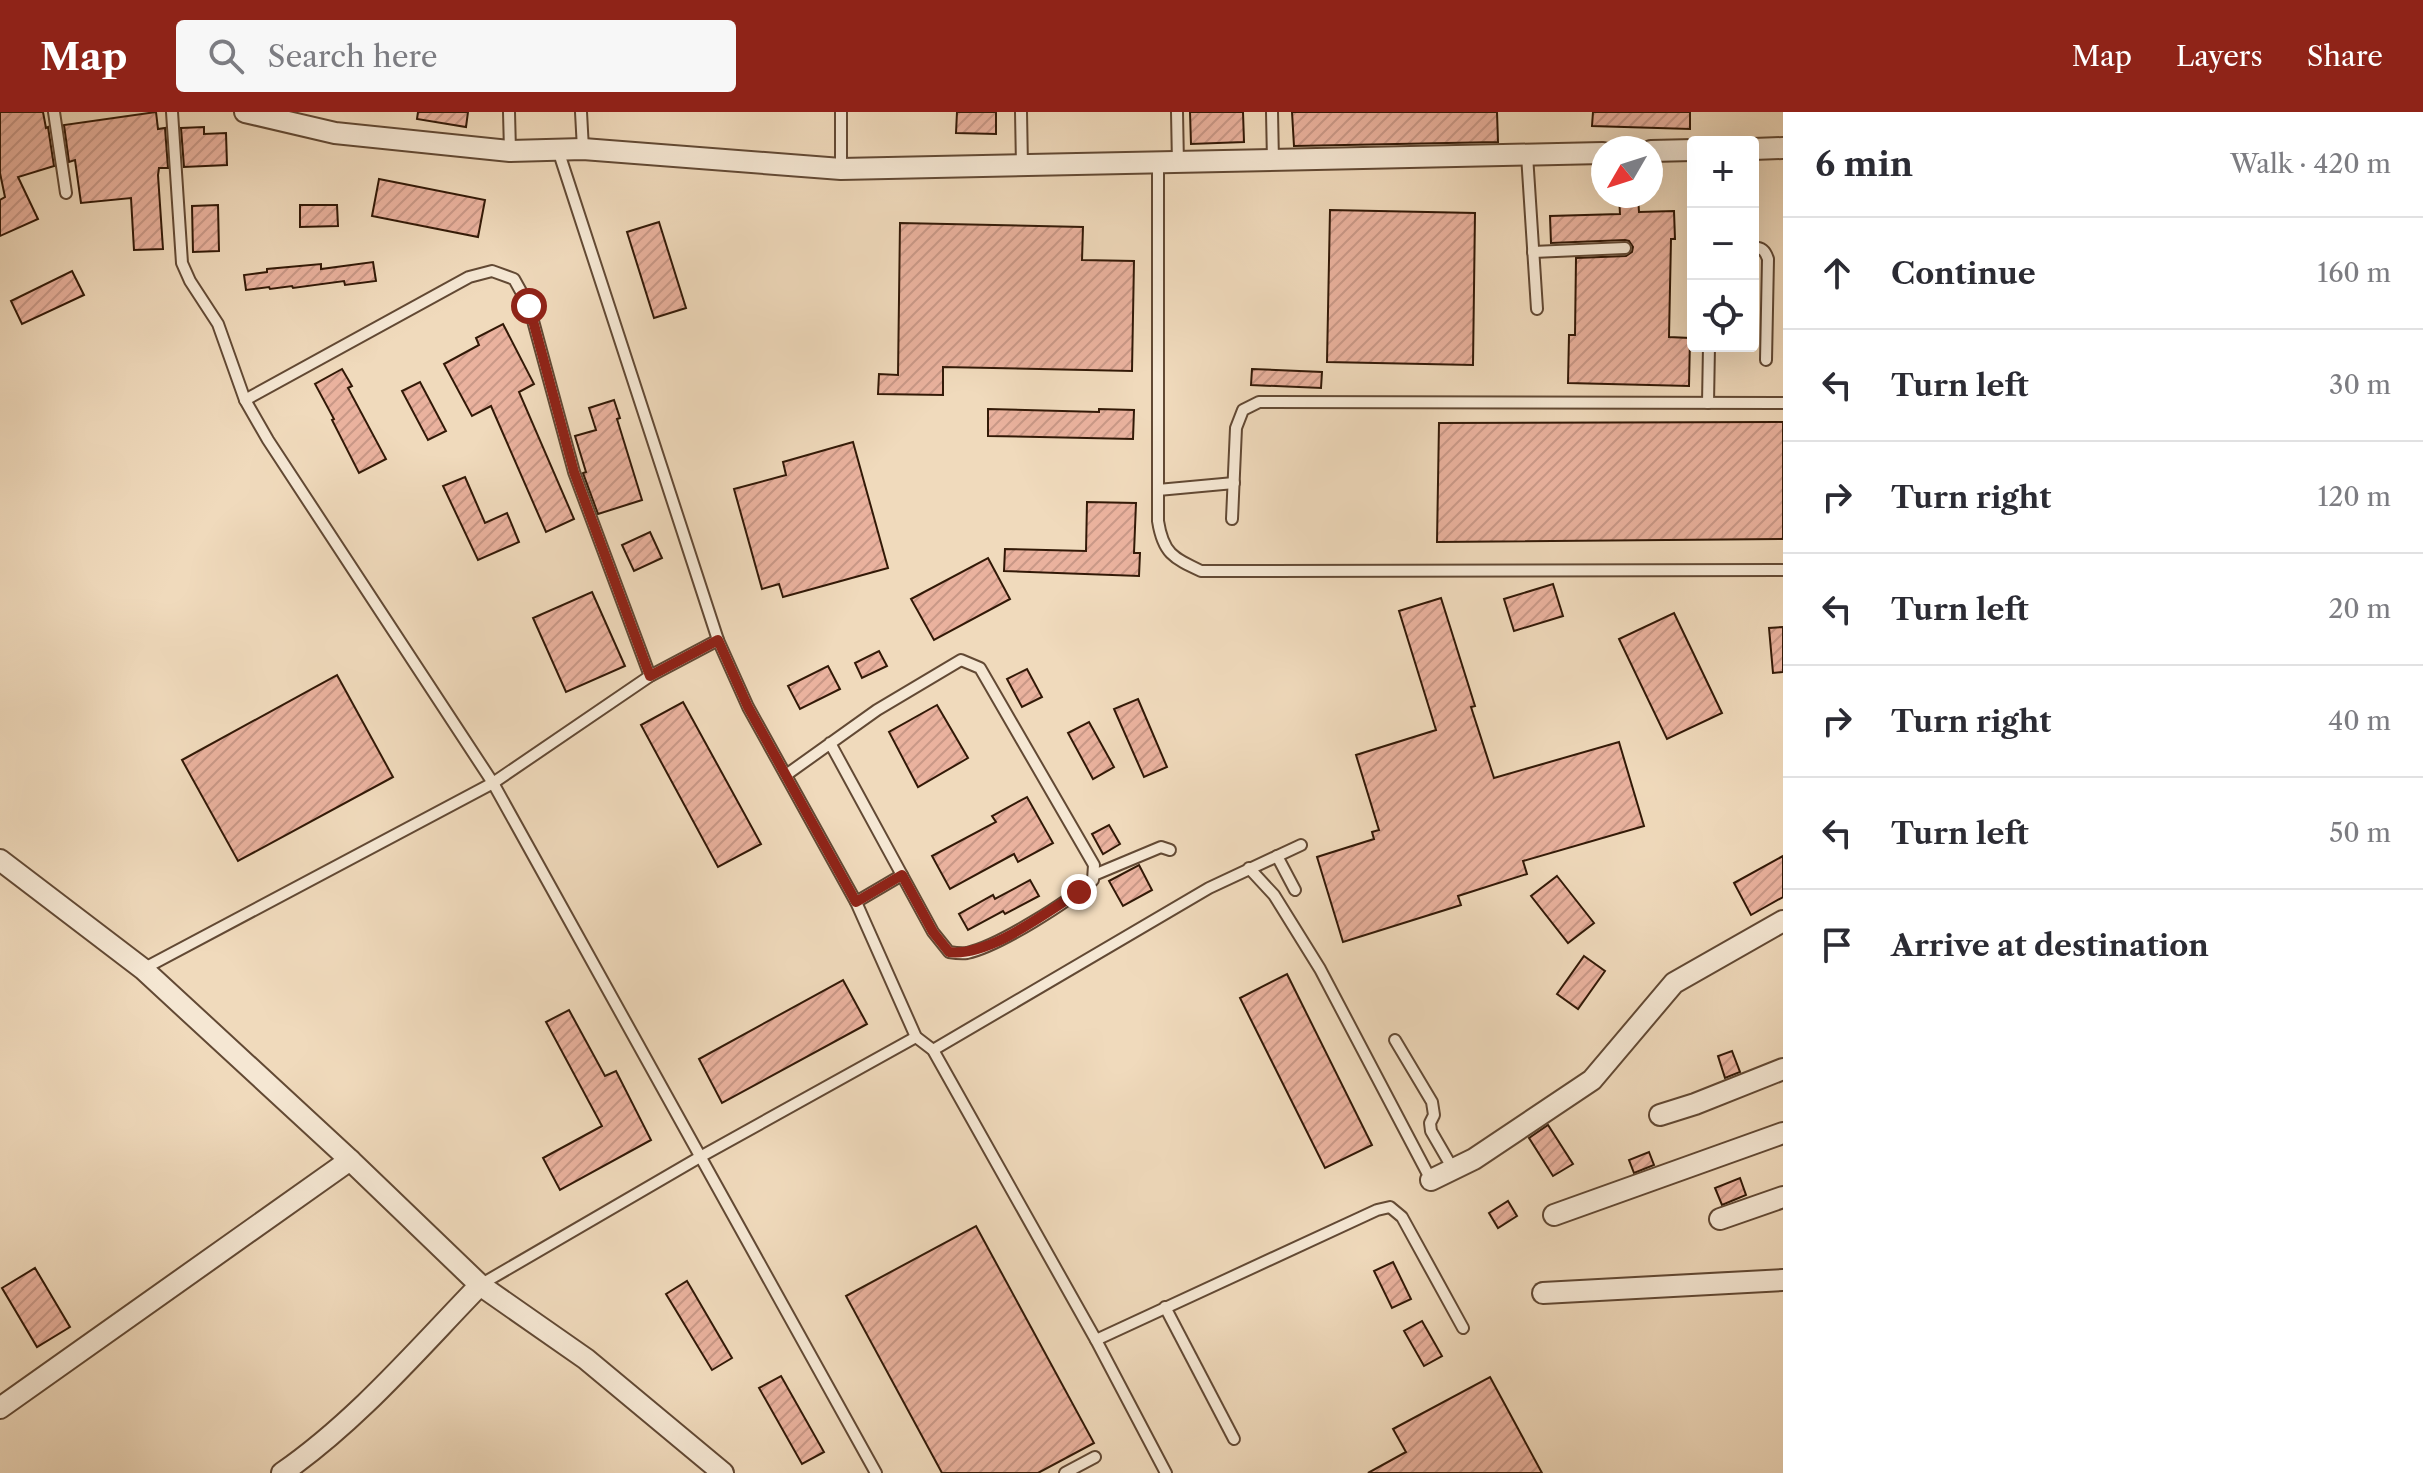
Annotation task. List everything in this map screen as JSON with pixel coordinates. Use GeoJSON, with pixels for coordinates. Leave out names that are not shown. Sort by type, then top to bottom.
{"type":"FeatureCollection","features":[{"type":"Feature","properties":{"kind":"street"},"geometry":{"type":"LineString","coordinates":[[245,112],[335,133],[510,151],[583,149],[841,169],[1591,153]]}},
{"type":"Feature","properties":{"kind":"street"},"geometry":{"type":"LineString","coordinates":[[1759,149],[1783,148]]}},
{"type":"Feature","properties":{"kind":"street"},"geometry":{"type":"LineString","coordinates":[[1663,151],[1687,150]]}},
{"type":"Feature","properties":{"kind":"street"},"geometry":{"type":"LineString","coordinates":[[0,860],[143,969],[480,1285],[586,1359],[708,1469]]}},
{"type":"Feature","properties":{"kind":"street"},"geometry":{"type":"LineString","coordinates":[[1431,1180],[1474,1159],[1592,1080],[1674,983],[1783,921]]}},
{"type":"Feature","properties":{"kind":"street"},"geometry":{"type":"LineString","coordinates":[[1660,1115],[1783,1069]]}},
{"type":"Feature","properties":{"kind":"street"},"geometry":{"type":"LineString","coordinates":[[1554,1215],[1783,1133]]}},
{"type":"Feature","properties":{"kind":"street"},"geometry":{"type":"LineString","coordinates":[[0,1408],[350,1160]]}},
{"type":"Feature","properties":{"kind":"street"},"geometry":{"type":"LineString","coordinates":[[1720,1219],[1783,1197]]}},
{"type":"Feature","properties":{"kind":"street"},"geometry":{"type":"LineString","coordinates":[[1543,1293],[1783,1280]]}},
{"type":"Feature","properties":{"kind":"street"},"geometry":{"type":"LineString","coordinates":[[282,1473],[306,1456],[369,1400],[480,1285]]}},
{"type":"Feature","properties":{"kind":"lane"},"geometry":{"type":"LineString","coordinates":[[54,112],[66,193]]}},
{"type":"Feature","properties":{"kind":"lane"},"geometry":{"type":"LineString","coordinates":[[172,112],[182,263],[218,324],[245,400],[268,440],[493,783],[876,1473]]}},
{"type":"Feature","properties":{"kind":"lane"},"geometry":{"type":"LineString","coordinates":[[509,112],[510,151]]}},
{"type":"Feature","properties":{"kind":"lane"},"geometry":{"type":"LineString","coordinates":[[581,112],[583,149]]}},
{"type":"Feature","properties":{"kind":"lane"},"geometry":{"type":"LineString","coordinates":[[841,112],[841,169]]}},
{"type":"Feature","properties":{"kind":"lane"},"geometry":{"type":"LineString","coordinates":[[1021,112],[1022,166]]}},
{"type":"Feature","properties":{"kind":"lane"},"geometry":{"type":"LineString","coordinates":[[1177,112],[1168,164],[1158,490],[1161,541],[1177,560],[1201,571],[1783,570]]}},
{"type":"Feature","properties":{"kind":"lane"},"geometry":{"type":"LineString","coordinates":[[1272,112],[1273,161]]}},
{"type":"Feature","properties":{"kind":"lane"},"geometry":{"type":"LineString","coordinates":[[558,150],[718,640],[748,707],[856,902],[916,1037],[933,1050],[1096,1340],[1166,1473]]}},
{"type":"Feature","properties":{"kind":"lane"},"geometry":{"type":"LineString","coordinates":[[1527,155],[1537,309]]}},
{"type":"Feature","properties":{"kind":"lane"},"geometry":{"type":"LineString","coordinates":[[1759,247],[1766,252],[1768,259],[1766,360]]}},
{"type":"Feature","properties":{"kind":"lane"},"geometry":{"type":"LineString","coordinates":[[1533,252],[1625,248]]}},
{"type":"Feature","properties":{"kind":"lane"},"geometry":{"type":"LineString","coordinates":[[245,400],[469,277],[492,271],[514,279],[529,306],[574,472],[650,676]]}},
{"type":"Feature","properties":{"kind":"lane"},"geometry":{"type":"LineString","coordinates":[[1708,403],[1709,352]]}},
{"type":"Feature","properties":{"kind":"lane"},"geometry":{"type":"LineString","coordinates":[[1232,519],[1236,428],[1243,410],[1259,402],[1783,403]]}},
{"type":"Feature","properties":{"kind":"lane"},"geometry":{"type":"LineString","coordinates":[[1158,490],[1234,483]]}},
{"type":"Feature","properties":{"kind":"lane"},"geometry":{"type":"LineString","coordinates":[[143,969],[493,783],[650,676],[718,640]]}},
{"type":"Feature","properties":{"kind":"lane"},"geometry":{"type":"LineString","coordinates":[[786,775],[830,743],[877,710],[961,660],[970,663],[980,668],[1094,865],[1093,880],[1079,892],[992,945],[964,954],[949,952],[933,932],[830,743]]}},
{"type":"Feature","properties":{"kind":"lane"},"geometry":{"type":"LineString","coordinates":[[933,1050],[1209,888],[1301,845]]}},
{"type":"Feature","properties":{"kind":"lane"},"geometry":{"type":"LineString","coordinates":[[1094,875],[1161,847],[1170,850]]}},
{"type":"Feature","properties":{"kind":"lane"},"geometry":{"type":"LineString","coordinates":[[1277,856],[1295,890]]}},
{"type":"Feature","properties":{"kind":"lane"},"geometry":{"type":"LineString","coordinates":[[1249,868],[1274,895],[1320,969],[1431,1180]]}},
{"type":"Feature","properties":{"kind":"lane"},"geometry":{"type":"LineString","coordinates":[[856,902],[902,875]]}},
{"type":"Feature","properties":{"kind":"lane"},"geometry":{"type":"LineString","coordinates":[[480,1285],[700,1157],[916,1037]]}},
{"type":"Feature","properties":{"kind":"lane"},"geometry":{"type":"LineString","coordinates":[[1395,1040],[1432,1102],[1434,1115],[1430,1123],[1431,1131],[1453,1169]]}},
{"type":"Feature","properties":{"kind":"lane"},"geometry":{"type":"LineString","coordinates":[[1096,1340],[1377,1210],[1390,1207],[1402,1217],[1463,1328]]}},
{"type":"Feature","properties":{"kind":"lane"},"geometry":{"type":"LineString","coordinates":[[1165,1307],[1234,1439]]}},
{"type":"Feature","properties":{"kind":"lane"},"geometry":{"type":"LineString","coordinates":[[1065,1473],[1095,1457]]}},
{"type":"Feature","properties":{"kind":"building"},"geometry":{"type":"Polygon","coordinates":[[[0,112],[43,112],[54,166],[18,177],[38,219],[0,236],[0,200],[5,197],[0,173],[0,112]]]}},
{"type":"Feature","properties":{"kind":"building"},"geometry":{"type":"Polygon","coordinates":[[[156,112],[158,129],[165,128],[168,168],[159,168],[158,175],[163,249],[134,250],[131,198],[81,203],[75,160],[69,162],[64,125],[156,112]]]}},
{"type":"Feature","properties":{"kind":"building"},"geometry":{"type":"Polygon","coordinates":[[[418,112],[468,112],[466,127],[417,119],[418,112]]]}},
{"type":"Feature","properties":{"kind":"building"},"geometry":{"type":"Polygon","coordinates":[[[957,112],[996,112],[996,134],[956,133],[957,112]]]}},
{"type":"Feature","properties":{"kind":"building"},"geometry":{"type":"Polygon","coordinates":[[[1190,112],[1243,112],[1244,142],[1191,144],[1190,112]]]}},
{"type":"Feature","properties":{"kind":"building"},"geometry":{"type":"Polygon","coordinates":[[[1292,112],[1497,112],[1498,142],[1294,146],[1292,112]]]}},
{"type":"Feature","properties":{"kind":"building"},"geometry":{"type":"Polygon","coordinates":[[[1593,112],[1690,112],[1690,129],[1592,126],[1593,112]]]}},
{"type":"Feature","properties":{"kind":"building"},"geometry":{"type":"Polygon","coordinates":[[[204,127],[204,134],[226,133],[227,165],[184,167],[181,128],[204,127]]]}},
{"type":"Feature","properties":{"kind":"building"},"geometry":{"type":"Polygon","coordinates":[[[379,179],[485,200],[478,237],[372,216],[379,179]]]}},
{"type":"Feature","properties":{"kind":"building"},"geometry":{"type":"Polygon","coordinates":[[[218,205],[219,251],[193,252],[192,206],[218,205]]]}},
{"type":"Feature","properties":{"kind":"building"},"geometry":{"type":"Polygon","coordinates":[[[300,205],[337,205],[338,226],[300,227],[300,205]]]}},
{"type":"Feature","properties":{"kind":"building"},"geometry":{"type":"Polygon","coordinates":[[[1620,208],[1639,208],[1639,212],[1674,211],[1669,337],[1687,338],[1689,386],[1568,383],[1569,335],[1575,335],[1576,258],[1626,256],[1633,247],[1625,240],[1551,243],[1550,216],[1620,214],[1620,208]]]}},
{"type":"Feature","properties":{"kind":"building"},"geometry":{"type":"Polygon","coordinates":[[[1330,210],[1475,213],[1473,365],[1327,362],[1330,210]]]}},
{"type":"Feature","properties":{"kind":"building"},"geometry":{"type":"Polygon","coordinates":[[[659,222],[686,308],[654,318],[627,232],[659,222]]]}},
{"type":"Feature","properties":{"kind":"building"},"geometry":{"type":"Polygon","coordinates":[[[900,223],[1083,227],[1082,260],[1134,261],[1132,371],[943,367],[943,395],[878,394],[879,374],[898,375],[900,223]]]}},
{"type":"Feature","properties":{"kind":"building"},"geometry":{"type":"Polygon","coordinates":[[[373,262],[376,281],[246,290],[244,275],[267,272],[267,269],[321,264],[321,269],[373,262]]]}},
{"type":"Feature","properties":{"kind":"building"},"geometry":{"type":"Polygon","coordinates":[[[72,271],[84,295],[22,324],[11,301],[72,271]]]}},
{"type":"Feature","properties":{"kind":"building"},"geometry":{"type":"Polygon","coordinates":[[[503,324],[534,384],[519,392],[574,519],[546,532],[491,406],[472,416],[444,364],[479,345],[476,338],[503,324]]]}},
{"type":"Feature","properties":{"kind":"building"},"geometry":{"type":"Polygon","coordinates":[[[342,369],[352,386],[348,388],[386,459],[359,473],[315,384],[342,369]]]}},
{"type":"Feature","properties":{"kind":"building"},"geometry":{"type":"Polygon","coordinates":[[[1252,369],[1322,372],[1321,388],[1251,385],[1252,369]]]}},
{"type":"Feature","properties":{"kind":"building"},"geometry":{"type":"Polygon","coordinates":[[[420,382],[446,431],[428,440],[402,391],[420,382]]]}},
{"type":"Feature","properties":{"kind":"building"},"geometry":{"type":"Polygon","coordinates":[[[614,400],[642,500],[598,514],[583,473],[586,472],[575,436],[596,430],[589,408],[614,400]]]}},
{"type":"Feature","properties":{"kind":"building"},"geometry":{"type":"Polygon","coordinates":[[[988,409],[1134,410],[1133,439],[988,436],[988,409]]]}},
{"type":"Feature","properties":{"kind":"building"},"geometry":{"type":"Polygon","coordinates":[[[1783,422],[1783,539],[1437,542],[1439,423],[1783,422]]]}},
{"type":"Feature","properties":{"kind":"building"},"geometry":{"type":"Polygon","coordinates":[[[853,442],[888,568],[783,597],[779,584],[762,589],[734,489],[786,475],[783,462],[853,442]]]}},
{"type":"Feature","properties":{"kind":"building"},"geometry":{"type":"Polygon","coordinates":[[[465,477],[485,523],[507,513],[519,542],[478,560],[443,486],[465,477]]]}},
{"type":"Feature","properties":{"kind":"building"},"geometry":{"type":"Polygon","coordinates":[[[1087,502],[1136,503],[1134,553],[1140,553],[1139,576],[1004,571],[1005,549],[1086,551],[1087,502]]]}},
{"type":"Feature","properties":{"kind":"building"},"geometry":{"type":"Polygon","coordinates":[[[650,532],[662,558],[634,571],[622,545],[650,532]]]}},
{"type":"Feature","properties":{"kind":"building"},"geometry":{"type":"Polygon","coordinates":[[[988,558],[1010,599],[934,640],[911,599],[988,558]]]}},
{"type":"Feature","properties":{"kind":"building"},"geometry":{"type":"Polygon","coordinates":[[[1553,584],[1563,616],[1514,631],[1504,599],[1553,584]]]}},
{"type":"Feature","properties":{"kind":"building"},"geometry":{"type":"Polygon","coordinates":[[[592,592],[625,666],[566,692],[533,618],[592,592]]]}},
{"type":"Feature","properties":{"kind":"building"},"geometry":{"type":"Polygon","coordinates":[[[1441,598],[1494,778],[1619,742],[1644,826],[1523,861],[1527,874],[1458,896],[1461,905],[1343,942],[1317,857],[1374,839],[1372,832],[1379,830],[1356,755],[1436,730],[1399,611],[1441,598]]]}},
{"type":"Feature","properties":{"kind":"building"},"geometry":{"type":"Polygon","coordinates":[[[1674,613],[1722,713],[1667,739],[1619,639],[1674,613]]]}},
{"type":"Feature","properties":{"kind":"building"},"geometry":{"type":"Polygon","coordinates":[[[1783,627],[1783,672],[1773,673],[1769,628],[1783,627]]]}},
{"type":"Feature","properties":{"kind":"building"},"geometry":{"type":"Polygon","coordinates":[[[879,651],[887,666],[862,678],[855,663],[879,651]]]}},
{"type":"Feature","properties":{"kind":"building"},"geometry":{"type":"Polygon","coordinates":[[[828,666],[840,689],[800,709],[788,686],[828,666]]]}},
{"type":"Feature","properties":{"kind":"building"},"geometry":{"type":"Polygon","coordinates":[[[1027,669],[1042,697],[1022,707],[1007,679],[1027,669]]]}},
{"type":"Feature","properties":{"kind":"building"},"geometry":{"type":"Polygon","coordinates":[[[337,675],[393,777],[238,861],[182,760],[337,675]]]}},
{"type":"Feature","properties":{"kind":"building"},"geometry":{"type":"Polygon","coordinates":[[[1138,699],[1167,767],[1144,777],[1114,709],[1138,699]]]}},
{"type":"Feature","properties":{"kind":"building"},"geometry":{"type":"Polygon","coordinates":[[[683,702],[761,844],[718,867],[641,725],[683,702]]]}},
{"type":"Feature","properties":{"kind":"building"},"geometry":{"type":"Polygon","coordinates":[[[937,705],[968,758],[918,787],[889,732],[937,705]]]}},
{"type":"Feature","properties":{"kind":"building"},"geometry":{"type":"Polygon","coordinates":[[[1089,722],[1114,767],[1093,779],[1068,733],[1089,722]]]}},
{"type":"Feature","properties":{"kind":"building"},"geometry":{"type":"Polygon","coordinates":[[[1027,797],[1053,843],[1018,862],[1014,854],[950,889],[932,856],[996,822],[992,816],[1027,797]]]}},
{"type":"Feature","properties":{"kind":"building"},"geometry":{"type":"Polygon","coordinates":[[[1109,825],[1120,844],[1103,854],[1092,834],[1109,825]]]}},
{"type":"Feature","properties":{"kind":"building"},"geometry":{"type":"Polygon","coordinates":[[[1783,856],[1783,897],[1751,915],[1734,883],[1783,856]]]}},
{"type":"Feature","properties":{"kind":"building"},"geometry":{"type":"Polygon","coordinates":[[[1139,865],[1152,890],[1123,906],[1109,881],[1139,865]]]}},
{"type":"Feature","properties":{"kind":"building"},"geometry":{"type":"Polygon","coordinates":[[[1557,876],[1594,923],[1568,943],[1531,896],[1557,876]]]}},
{"type":"Feature","properties":{"kind":"building"},"geometry":{"type":"Polygon","coordinates":[[[1030,880],[1039,896],[968,930],[959,914],[993,895],[995,899],[1030,880]]]}},
{"type":"Feature","properties":{"kind":"building"},"geometry":{"type":"Polygon","coordinates":[[[1584,956],[1605,971],[1578,1009],[1557,994],[1584,956]]]}},
{"type":"Feature","properties":{"kind":"building"},"geometry":{"type":"Polygon","coordinates":[[[1287,974],[1372,1145],[1325,1168],[1240,998],[1287,974]]]}},
{"type":"Feature","properties":{"kind":"building"},"geometry":{"type":"Polygon","coordinates":[[[843,980],[867,1024],[722,1103],[699,1059],[843,980]]]}},
{"type":"Feature","properties":{"kind":"building"},"geometry":{"type":"Polygon","coordinates":[[[569,1010],[605,1076],[616,1071],[651,1140],[560,1190],[543,1158],[602,1126],[546,1022],[569,1010]]]}},
{"type":"Feature","properties":{"kind":"building"},"geometry":{"type":"Polygon","coordinates":[[[1732,1051],[1740,1072],[1725,1078],[1718,1056],[1732,1051]]]}},
{"type":"Feature","properties":{"kind":"building"},"geometry":{"type":"Polygon","coordinates":[[[1548,1125],[1573,1164],[1553,1176],[1529,1138],[1548,1125]]]}},
{"type":"Feature","properties":{"kind":"building"},"geometry":{"type":"Polygon","coordinates":[[[1649,1152],[1654,1165],[1634,1173],[1629,1160],[1649,1152]]]}},
{"type":"Feature","properties":{"kind":"building"},"geometry":{"type":"Polygon","coordinates":[[[1740,1178],[1746,1195],[1722,1205],[1715,1188],[1740,1178]]]}},
{"type":"Feature","properties":{"kind":"building"},"geometry":{"type":"Polygon","coordinates":[[[1508,1201],[1517,1216],[1498,1228],[1489,1213],[1508,1201]]]}},
{"type":"Feature","properties":{"kind":"building"},"geometry":{"type":"Polygon","coordinates":[[[976,1226],[1094,1443],[1038,1473],[942,1473],[846,1296],[976,1226]]]}},
{"type":"Feature","properties":{"kind":"building"},"geometry":{"type":"Polygon","coordinates":[[[1393,1262],[1411,1299],[1392,1308],[1374,1271],[1393,1262]]]}},
{"type":"Feature","properties":{"kind":"building"},"geometry":{"type":"Polygon","coordinates":[[[35,1268],[70,1327],[37,1347],[2,1288],[35,1268]]]}},
{"type":"Feature","properties":{"kind":"building"},"geometry":{"type":"Polygon","coordinates":[[[687,1281],[732,1358],[712,1370],[666,1294],[687,1281]]]}},
{"type":"Feature","properties":{"kind":"building"},"geometry":{"type":"Polygon","coordinates":[[[1422,1321],[1442,1356],[1424,1366],[1404,1331],[1422,1321]]]}},
{"type":"Feature","properties":{"kind":"building"},"geometry":{"type":"Polygon","coordinates":[[[781,1376],[824,1452],[802,1464],[759,1388],[781,1376]]]}},
{"type":"Feature","properties":{"kind":"building"},"geometry":{"type":"Polygon","coordinates":[[[1490,1377],[1542,1473],[1368,1473],[1406,1452],[1393,1429],[1490,1377]]]}},
{"type":"Feature","properties":{"kind":"route"},"geometry":{"type":"LineString","coordinates":[[529,306],[574,472],[650,676],[718,640],[748,707],[856,902],[902,875],[933,932],[949,952],[964,954],[992,945],[1079,892]]}}]}
